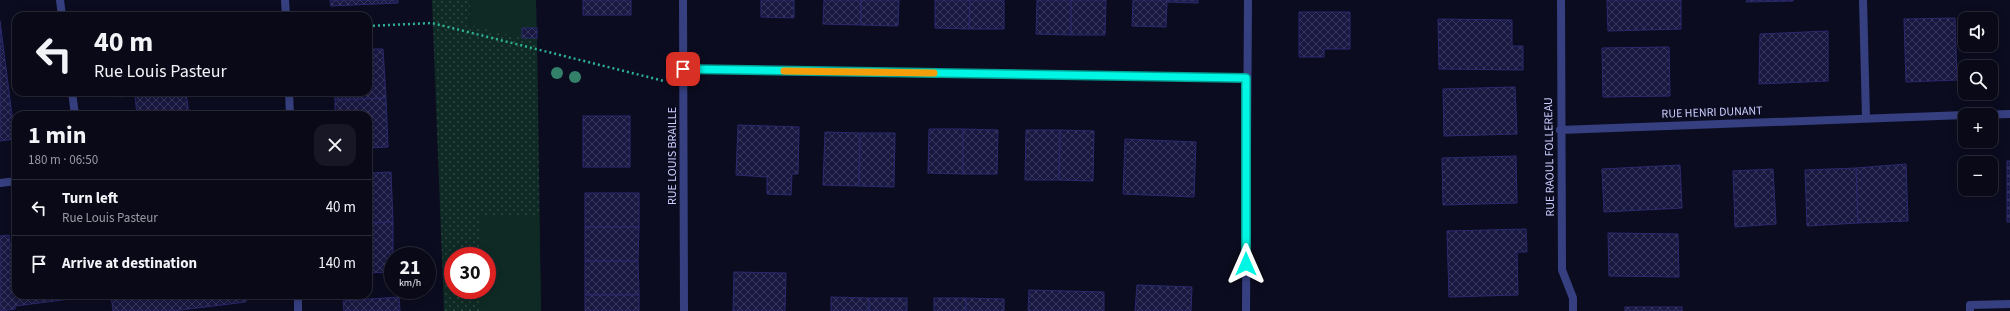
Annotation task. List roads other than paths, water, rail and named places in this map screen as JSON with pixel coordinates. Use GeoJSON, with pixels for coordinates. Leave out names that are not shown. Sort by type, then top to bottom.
{"type":"FeatureCollection","features":[{"type":"Feature","properties":{"kind":"street"},"geometry":{"type":"LineString","coordinates":[[60,0],[62,12]]}},
{"type":"Feature","properties":{"kind":"street"},"geometry":{"type":"LineString","coordinates":[[285,0],[286,12]]}},
{"type":"Feature","properties":{"kind":"street","name":"RUE LOUIS BRAILLE"},"geometry":{"type":"LineString","coordinates":[[683,0],[684,311]]}},
{"type":"Feature","properties":{"kind":"street"},"geometry":{"type":"LineString","coordinates":[[1246,311],[1246,78],[1248,0]]}},
{"type":"Feature","properties":{"kind":"street","name":"RUE RAOUL FOLLEREAU"},"geometry":{"type":"LineString","coordinates":[[1561,0],[1560,130],[1562,270],[1572,298],[1573,311]]}},
{"type":"Feature","properties":{"kind":"street"},"geometry":{"type":"LineString","coordinates":[[1863,0],[1866,118]]}},
{"type":"Feature","properties":{"kind":"street"},"geometry":{"type":"LineString","coordinates":[[683,69],[1246,78]]}},
{"type":"Feature","properties":{"kind":"street"},"geometry":{"type":"LineString","coordinates":[[73,96],[74,111]]}},
{"type":"Feature","properties":{"kind":"street"},"geometry":{"type":"LineString","coordinates":[[289,96],[290,111]]}},
{"type":"Feature","properties":{"kind":"street"},"geometry":{"type":"LineString","coordinates":[[1998,114],[2010,114]]}},
{"type":"Feature","properties":{"kind":"street","name":"RUE HENRI DUNANT"},"geometry":{"type":"LineString","coordinates":[[1560,130],[1958,115]]}},
{"type":"Feature","properties":{"kind":"street"},"geometry":{"type":"LineString","coordinates":[[0,183],[12,182]]}},
{"type":"Feature","properties":{"kind":"street"},"geometry":{"type":"LineString","coordinates":[[298,299],[298,311]]}},
{"type":"Feature","properties":{"kind":"street"},"geometry":{"type":"LineString","coordinates":[[1970,311],[1970,304],[2010,304]]}}]}
